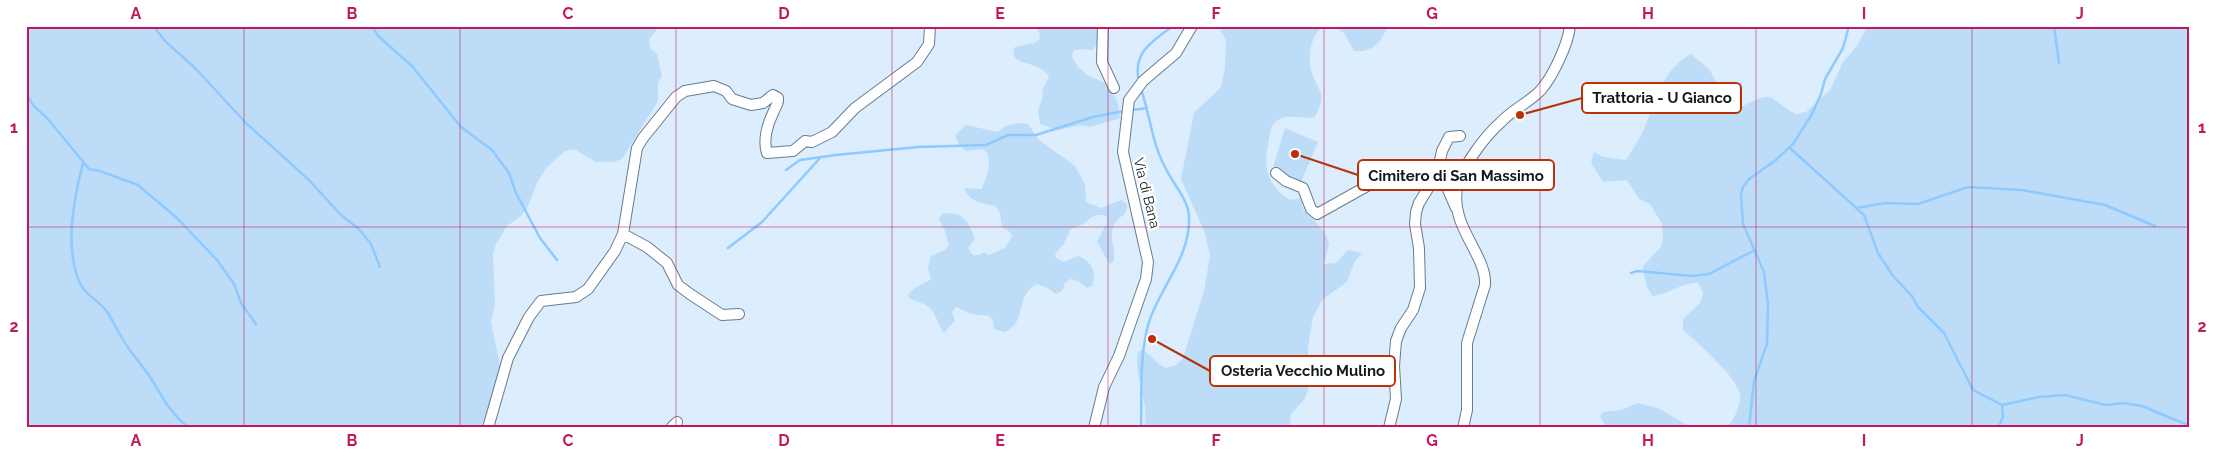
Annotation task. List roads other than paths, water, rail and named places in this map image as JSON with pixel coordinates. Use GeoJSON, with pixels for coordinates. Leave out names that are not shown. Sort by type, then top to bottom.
{"type":"FeatureCollection","features":[{"type":"Feature","properties":{"kind":"street"},"geometry":{"type":"LineString","coordinates":[[488,428],[508,358],[530,317],[541,301],[576,297],[588,289],[615,251],[623,234],[637,148],[676,97],[696,88],[714,86],[726,91],[732,99],[751,105],[763,103],[773,94],[778,98],[778,103],[772,113],[764,145],[767,153],[793,151],[805,141],[812,142],[832,132],[855,108],[917,62],[929,44],[930,26]]}},
{"type":"Feature","properties":{"kind":"street"},"geometry":{"type":"LineString","coordinates":[[1103,26],[1102,62],[1114,88]]}},
{"type":"Feature","properties":{"kind":"street","name":"Via di Bana"},"geometry":{"type":"LineString","coordinates":[[1094,428],[1104,387],[1119,356],[1146,278],[1148,262],[1123,152],[1129,100],[1143,81],[1176,53],[1192,26]]}},
{"type":"Feature","properties":{"kind":"street"},"geometry":{"type":"LineString","coordinates":[[1456,208],[1457,188],[1467,165],[1500,122],[1540,91],[1557,65],[1570,26]]}},
{"type":"Feature","properties":{"kind":"street"},"geometry":{"type":"LineString","coordinates":[[1388,428],[1396,398],[1394,366],[1396,340],[1401,328],[1413,310],[1420,288],[1419,248],[1415,224],[1419,203],[1437,174],[1445,143],[1449,138],[1460,136]]}},
{"type":"Feature","properties":{"kind":"street"},"geometry":{"type":"LineString","coordinates":[[1276,173],[1286,181],[1303,188],[1311,209],[1317,214],[1369,185],[1429,186],[1442,182],[1446,185],[1468,239],[1486,276],[1467,343],[1465,359],[1468,390],[1463,428]]}},
{"type":"Feature","properties":{"kind":"street"},"geometry":{"type":"LineString","coordinates":[[623,234],[647,247],[667,263],[678,285],[690,294],[722,315],[739,314]]}},
{"type":"Feature","properties":{"kind":"waterway"},"geometry":{"type":"LineString","coordinates":[[153,26],[166,42],[195,68],[246,123],[309,180],[341,215],[359,229],[371,244],[380,267]]}},
{"type":"Feature","properties":{"kind":"waterway"},"geometry":{"type":"LineString","coordinates":[[372,26],[378,36],[412,66],[461,127],[492,150],[509,173],[516,193],[540,238],[557,260]]}},
{"type":"Feature","properties":{"kind":"waterway"},"geometry":{"type":"LineString","coordinates":[[1139,82],[1138,63],[1141,55],[1151,43],[1173,26]]}},
{"type":"Feature","properties":{"kind":"waterway"},"geometry":{"type":"LineString","coordinates":[[1749,428],[1754,381],[1767,344],[1768,304],[1764,272],[1743,224],[1741,194],[1743,187],[1749,179],[1776,160],[1793,144],[1812,114],[1825,79],[1843,48],[1849,26]]}},
{"type":"Feature","properties":{"kind":"waterway"},"geometry":{"type":"LineString","coordinates":[[2054,26],[2059,63]]}},
{"type":"Feature","properties":{"kind":"waterway"},"geometry":{"type":"LineString","coordinates":[[1141,89],[1157,150],[1186,204],[1189,216],[1185,245],[1154,309],[1146,335],[1142,374],[1141,428]]}},
{"type":"Feature","properties":{"kind":"waterway"},"geometry":{"type":"LineString","coordinates":[[26,94],[34,106],[48,119],[89,169],[100,171],[138,185],[177,218],[217,260],[234,284],[241,303],[256,324]]}},
{"type":"Feature","properties":{"kind":"waterway"},"geometry":{"type":"LineString","coordinates":[[1132,110],[1147,108]]}},
{"type":"Feature","properties":{"kind":"waterway"},"geometry":{"type":"LineString","coordinates":[[786,170],[800,160],[836,155],[918,147],[986,145],[1008,135],[1036,135],[1093,117],[1124,111]]}},
{"type":"Feature","properties":{"kind":"waterway"},"geometry":{"type":"LineString","coordinates":[[1790,148],[1864,215],[1878,253],[1893,276],[1912,296],[1918,307],[1944,333],[1973,390],[2002,405],[2003,417],[1998,428]]}},
{"type":"Feature","properties":{"kind":"waterway"},"geometry":{"type":"LineString","coordinates":[[728,248],[762,222],[820,158]]}},
{"type":"Feature","properties":{"kind":"waterway"},"geometry":{"type":"LineString","coordinates":[[83,163],[74,206],[71,236],[74,265],[78,279],[84,289],[108,313],[126,345],[168,406],[189,428]]}},
{"type":"Feature","properties":{"kind":"waterway"},"geometry":{"type":"LineString","coordinates":[[1856,208],[1885,203],[1918,204],[1968,187],[2022,190],[2105,205],[2155,226]]}},
{"type":"Feature","properties":{"kind":"waterway"},"geometry":{"type":"LineString","coordinates":[[1631,273],[1637,271],[1692,276],[1709,274],[1755,250]]}},
{"type":"Feature","properties":{"kind":"waterway"},"geometry":{"type":"LineString","coordinates":[[2002,405],[2039,397],[2065,395],[2106,405],[2123,403],[2142,406],[2190,426]]}},
{"type":"Feature","properties":{"kind":"place","name":"Trattoria - U Gianco"},"geometry":{"type":"Point","coordinates":[1520,115]}},
{"type":"Feature","properties":{"kind":"place","name":"Cimitero di San Massimo"},"geometry":{"type":"Point","coordinates":[1295,154]}},
{"type":"Feature","properties":{"kind":"place","name":"Osteria Vecchio Mulino"},"geometry":{"type":"Point","coordinates":[1152,339]}}]}
